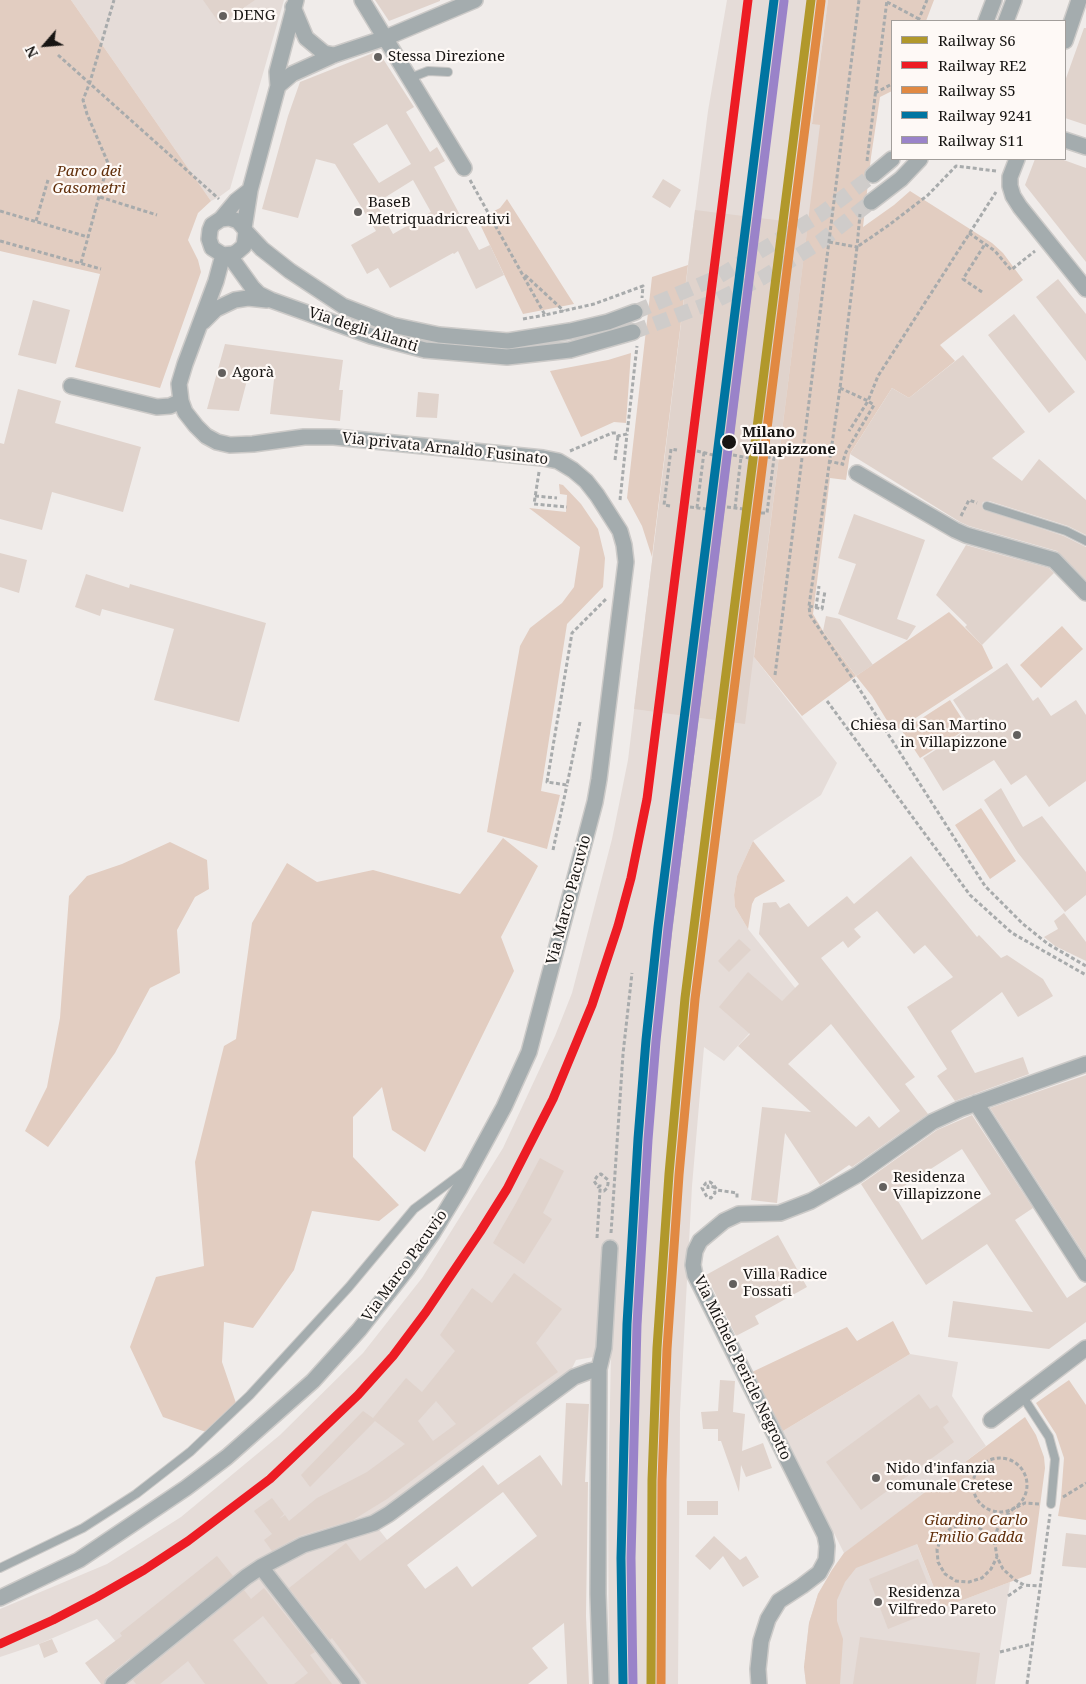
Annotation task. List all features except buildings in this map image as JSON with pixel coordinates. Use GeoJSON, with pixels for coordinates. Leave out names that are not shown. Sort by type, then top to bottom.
{"type":"FeatureCollection","features":[{"type":"Feature","properties":{"kind":"street"},"geometry":{"type":"LineString","coordinates":[[362,0],[464,168]]}},
{"type":"Feature","properties":{"kind":"street"},"geometry":{"type":"LineString","coordinates":[[278,86],[292,74],[334,55],[385,38],[474,0]]}},
{"type":"Feature","properties":{"kind":"street"},"geometry":{"type":"LineString","coordinates":[[986,20],[994,0]]}},
{"type":"Feature","properties":{"kind":"street"},"geometry":{"type":"LineString","coordinates":[[1006,20],[1014,0]]}},
{"type":"Feature","properties":{"kind":"street"},"geometry":{"type":"LineString","coordinates":[[1066,38],[1080,0]]}},
{"type":"Feature","properties":{"kind":"street"},"geometry":{"type":"LineString","coordinates":[[295,4],[306,38],[324,53],[334,55]]}},
{"type":"Feature","properties":{"kind":"street"},"geometry":{"type":"LineString","coordinates":[[250,190],[236,201],[221,219],[212,225],[209,239],[212,248],[226,255],[238,252],[244,246],[250,190],[278,86],[277,72],[295,4]]}},
{"type":"Feature","properties":{"kind":"street"},"geometry":{"type":"LineString","coordinates":[[1066,140],[1086,148]]}},
{"type":"Feature","properties":{"kind":"street"},"geometry":{"type":"LineString","coordinates":[[870,172],[891,160]]}},
{"type":"Feature","properties":{"kind":"street"},"geometry":{"type":"LineString","coordinates":[[866,205],[901,178],[919,160]]}},
{"type":"Feature","properties":{"kind":"street"},"geometry":{"type":"LineString","coordinates":[[1016,160],[1004,174],[1013,196],[1086,289]]}},
{"type":"Feature","properties":{"kind":"street"},"geometry":{"type":"LineString","coordinates":[[221,219],[234,218],[245,230]]}},
{"type":"Feature","properties":{"kind":"street","name":"Via degli Ailanti"},"geometry":{"type":"LineString","coordinates":[[245,230],[262,249],[290,271],[343,306],[392,325],[429,333],[508,341],[570,331],[608,322],[638,309]]}},
{"type":"Feature","properties":{"kind":"street"},"geometry":{"type":"LineString","coordinates":[[71,386],[157,407],[170,406],[181,401],[180,379],[226,255]]}},
{"type":"Feature","properties":{"kind":"street","name":"Via degli Ailanti"},"geometry":{"type":"LineString","coordinates":[[226,255],[252,287],[270,300],[371,336],[425,350],[507,357],[570,350],[635,339]]}},
{"type":"Feature","properties":{"kind":"street","name":"Via degli Ailanti"},"geometry":{"type":"LineString","coordinates":[[200,325],[216,309],[230,302],[248,298],[270,300]]}},
{"type":"Feature","properties":{"kind":"street","name":"Via privata Arnaldo Fusinato"},"geometry":{"type":"LineString","coordinates":[[181,401],[188,417],[201,432],[212,439],[230,445],[304,437],[329,437],[550,459],[558,461],[572,470],[592,488],[616,524],[626,553],[599,779]]}},
{"type":"Feature","properties":{"kind":"street"},"geometry":{"type":"LineString","coordinates":[[857,473],[966,535],[1054,560],[1086,593]]}},
{"type":"Feature","properties":{"kind":"street","name":"Via Marco Pacuvio"},"geometry":{"type":"LineString","coordinates":[[0,1598],[79,1560],[186,1488],[227,1457],[298,1396],[343,1349],[407,1269],[442,1218],[473,1165],[512,1093],[529,1052],[599,779]]}},
{"type":"Feature","properties":{"kind":"street","name":"Via Michele Pericle Negrotto"},"geometry":{"type":"LineString","coordinates":[[759,1684],[758,1669],[761,1642],[768,1619],[779,1601],[819,1573],[826,1560],[827,1546],[825,1535],[695,1275],[692,1265],[700,1241],[724,1221],[739,1214],[780,1213],[811,1201],[857,1175],[932,1122],[960,1108],[1086,1064]]}},
{"type":"Feature","properties":{"kind":"street"},"geometry":{"type":"LineString","coordinates":[[976,1103],[1086,1274]]}},
{"type":"Feature","properties":{"kind":"street"},"geometry":{"type":"LineString","coordinates":[[601,1684],[598,1594],[599,1369],[604,1348],[610,1248]]}},
{"type":"Feature","properties":{"kind":"street"},"geometry":{"type":"LineString","coordinates":[[990,1420],[1086,1348]]}},
{"type":"Feature","properties":{"kind":"street"},"geometry":{"type":"LineString","coordinates":[[113,1684],[261,1567],[303,1545],[374,1523],[574,1377],[599,1369]]}},
{"type":"Feature","properties":{"kind":"street"},"geometry":{"type":"LineString","coordinates":[[261,1567],[352,1684]]}},
{"type":"Feature","properties":{"kind":"lane"},"geometry":{"type":"LineString","coordinates":[[410,78],[428,71],[448,72]]}},
{"type":"Feature","properties":{"kind":"lane"},"geometry":{"type":"LineString","coordinates":[[987,506],[1066,531],[1086,541]]}},
{"type":"Feature","properties":{"kind":"lane"},"geometry":{"type":"LineString","coordinates":[[0,1568],[84,1528],[136,1494],[190,1452],[250,1395],[349,1287],[414,1209],[473,1165]]}},
{"type":"Feature","properties":{"kind":"lane"},"geometry":{"type":"LineString","coordinates":[[1023,1397],[1049,1437],[1055,1459],[1051,1504]]}},
{"type":"Feature","properties":{"kind":"path"},"geometry":{"type":"LineString","coordinates":[[81,264],[108,163],[83,100],[114,0]]}},
{"type":"Feature","properties":{"kind":"path"},"geometry":{"type":"LineString","coordinates":[[776,675],[859,0]]}},
{"type":"Feature","properties":{"kind":"path"},"geometry":{"type":"LineString","coordinates":[[870,172],[875,93],[887,1],[919,20],[927,0]]}},
{"type":"Feature","properties":{"kind":"path"},"geometry":{"type":"LineString","coordinates":[[58,55],[220,200]]}},
{"type":"Feature","properties":{"kind":"path"},"geometry":{"type":"LineString","coordinates":[[875,93],[891,85]]}},
{"type":"Feature","properties":{"kind":"path"},"geometry":{"type":"LineString","coordinates":[[829,242],[856,246],[889,225],[928,195],[956,166],[1004,174]]}},
{"type":"Feature","properties":{"kind":"path"},"geometry":{"type":"LineString","coordinates":[[464,168],[545,315]]}},
{"type":"Feature","properties":{"kind":"path"},"geometry":{"type":"LineString","coordinates":[[36,221],[48,180]]}},
{"type":"Feature","properties":{"kind":"path"},"geometry":{"type":"LineString","coordinates":[[849,431],[868,401],[878,376],[996,192]]}},
{"type":"Feature","properties":{"kind":"path"},"geometry":{"type":"LineString","coordinates":[[100,197],[157,215]]}},
{"type":"Feature","properties":{"kind":"path"},"geometry":{"type":"LineString","coordinates":[[866,205],[856,246],[840,388],[828,461],[809,606],[810,616],[858,687],[985,886],[1023,924],[1048,944],[1086,966]]}},
{"type":"Feature","properties":{"kind":"path"},"geometry":{"type":"LineString","coordinates":[[0,211],[88,237]]}},
{"type":"Feature","properties":{"kind":"path"},"geometry":{"type":"LineString","coordinates":[[969,232],[995,251],[1011,270],[1038,249]]}},
{"type":"Feature","properties":{"kind":"path"},"geometry":{"type":"LineString","coordinates":[[0,241],[101,269]]}},
{"type":"Feature","properties":{"kind":"path"},"geometry":{"type":"LineString","coordinates":[[982,292],[963,279],[985,244]]}},
{"type":"Feature","properties":{"kind":"path"},"geometry":{"type":"LineString","coordinates":[[521,270],[565,312]]}},
{"type":"Feature","properties":{"kind":"path"},"geometry":{"type":"LineString","coordinates":[[523,318],[565,312],[594,304],[643,286],[638,309]]}},
{"type":"Feature","properties":{"kind":"path"},"geometry":{"type":"LineString","coordinates":[[619,504],[635,339]]}},
{"type":"Feature","properties":{"kind":"path"},"geometry":{"type":"LineString","coordinates":[[840,388],[874,405],[846,452],[842,464]]}},
{"type":"Feature","properties":{"kind":"path"},"geometry":{"type":"LineString","coordinates":[[567,507],[534,504],[540,472],[550,459],[612,433],[616,433],[618,436],[627,434]]}},
{"type":"Feature","properties":{"kind":"path"},"geometry":{"type":"LineString","coordinates":[[615,460],[618,436]]}},
{"type":"Feature","properties":{"kind":"path"},"geometry":{"type":"LineString","coordinates":[[670,506],[664,505],[671,449],[677,450]]}},
{"type":"Feature","properties":{"kind":"path"},"geometry":{"type":"LineString","coordinates":[[697,451],[713,454]]}},
{"type":"Feature","properties":{"kind":"path"},"geometry":{"type":"LineString","coordinates":[[698,508],[704,452]]}},
{"type":"Feature","properties":{"kind":"path"},"geometry":{"type":"LineString","coordinates":[[733,455],[749,458]]}},
{"type":"Feature","properties":{"kind":"path"},"geometry":{"type":"LineString","coordinates":[[735,508],[741,457]]}},
{"type":"Feature","properties":{"kind":"path"},"geometry":{"type":"LineString","coordinates":[[761,513],[767,514],[774,458],[768,458]]}},
{"type":"Feature","properties":{"kind":"path"},"geometry":{"type":"LineString","coordinates":[[828,461],[842,464],[857,473]]}},
{"type":"Feature","properties":{"kind":"path"},"geometry":{"type":"LineString","coordinates":[[535,496],[557,498]]}},
{"type":"Feature","properties":{"kind":"path"},"geometry":{"type":"LineString","coordinates":[[955,530],[969,500],[987,506]]}},
{"type":"Feature","properties":{"kind":"path"},"geometry":{"type":"LineString","coordinates":[[690,507],[706,509]]}},
{"type":"Feature","properties":{"kind":"path"},"geometry":{"type":"LineString","coordinates":[[726,507],[743,509]]}},
{"type":"Feature","properties":{"kind":"path"},"geometry":{"type":"LineString","coordinates":[[816,608],[819,586]]}},
{"type":"Feature","properties":{"kind":"path"},"geometry":{"type":"LineString","coordinates":[[809,606],[822,609],[825,590]]}},
{"type":"Feature","properties":{"kind":"path"},"geometry":{"type":"LineString","coordinates":[[567,786],[547,782],[572,633],[606,599]]}},
{"type":"Feature","properties":{"kind":"path"},"geometry":{"type":"LineString","coordinates":[[827,701],[970,895],[1012,933],[1086,974]]}},
{"type":"Feature","properties":{"kind":"path"},"geometry":{"type":"LineString","coordinates":[[553,850],[580,722]]}},
{"type":"Feature","properties":{"kind":"path"},"geometry":{"type":"LineString","coordinates":[[600,1183],[598,1187],[594,1181],[601,1174],[608,1180],[608,1184],[604,1191],[600,1190],[596,1246],[610,1248],[622,1072],[632,973]]}},
{"type":"Feature","properties":{"kind":"path"},"geometry":{"type":"LineString","coordinates":[[708,1189],[708,1186],[711,1186],[715,1190],[714,1196],[711,1198],[704,1195],[702,1188],[704,1185],[710,1182],[717,1190]]}},
{"type":"Feature","properties":{"kind":"path"},"geometry":{"type":"LineString","coordinates":[[1040,1586],[1024,1584],[1015,1580],[1003,1569],[997,1557],[995,1544],[997,1530],[1003,1518],[1013,1509],[1022,1501],[1027,1490],[1026,1477],[1020,1466],[1010,1459],[998,1457],[986,1460],[977,1469],[972,1480],[973,1492],[979,1503],[989,1510],[1001,1512],[1013,1509],[1025,1503],[1051,1504],[1086,1482]]}},
{"type":"Feature","properties":{"kind":"path"},"geometry":{"type":"LineString","coordinates":[[1027,1684],[1051,1504]]}},
{"type":"Feature","properties":{"kind":"path"},"geometry":{"type":"LineString","coordinates":[[995,1544],[987,1533],[976,1526],[963,1524],[951,1528],[942,1537],[937,1550],[938,1562],[946,1574],[956,1581],[969,1582],[982,1578],[991,1569],[997,1557]]}},
{"type":"Feature","properties":{"kind":"path"},"geometry":{"type":"LineString","coordinates":[[1008,1596],[1024,1584]]}},
{"type":"Feature","properties":{"kind":"path"},"geometry":{"type":"LineString","coordinates":[[1000,1652],[1032,1644]]}},
{"type":"Feature","properties":{"kind":"shaded area"},"geometry":{"type":"Polygon","coordinates":[[[71,0],[284,0],[230,189],[211,201],[71,0]]]}},
{"type":"Feature","properties":{"kind":"shaded area"},"geometry":{"type":"Polygon","coordinates":[[[727,0],[828,0],[812,123],[821,125],[754,657],[837,763],[821,795],[753,841],[737,876],[734,895],[735,907],[748,929],[796,989],[766,1015],[724,1061],[704,1047],[692,1186],[680,1412],[678,1684],[609,1684],[608,1500],[611,1354],[576,1360],[560,1393],[377,1527],[441,1609],[454,1684],[116,1684],[137,1667],[97,1619],[39,1644],[0,1657],[0,1609],[107,1564],[181,1517],[280,1435],[363,1353],[422,1278],[503,1148],[555,1036],[572,993],[612,839],[628,760],[708,111],[727,0]]]}},
{"type":"Feature","properties":{"kind":"shaded area"},"geometry":{"type":"Polygon","coordinates":[[[910,1354],[958,1362],[952,1396],[986,1446],[903,1509],[942,1608],[1010,1582],[995,1684],[806,1684],[804,1667],[809,1623],[818,1594],[844,1553],[783,1431],[910,1354]]]}},
{"type":"Feature","properties":{"kind":"green space","name":"Parco dei Gasometri"},"geometry":{"type":"Polygon","coordinates":[[[0,0],[71,0],[211,201],[198,213],[188,240],[198,260],[201,272],[160,388],[75,367],[100,274],[0,251],[0,0]]]}},
{"type":"Feature","properties":{"kind":"green space"},"geometry":{"type":"Polygon","coordinates":[[[828,0],[934,0],[926,20],[891,20],[891,92],[880,97],[863,227],[910,191],[992,243],[1003,253],[1023,280],[940,345],[955,361],[909,398],[892,388],[850,454],[846,480],[830,478],[813,614],[856,676],[802,716],[754,657],[820,125],[812,124],[828,0]]]}},
{"type":"Feature","properties":{"kind":"green space"},"geometry":{"type":"Polygon","coordinates":[[[507,199],[574,304],[523,314],[476,216],[490,213],[500,208],[507,199]]]}},
{"type":"Feature","properties":{"kind":"green space"},"geometry":{"type":"Polygon","coordinates":[[[688,265],[652,557],[642,526],[627,498],[652,277],[688,265]]]}},
{"type":"Feature","properties":{"kind":"green space"},"geometry":{"type":"Polygon","coordinates":[[[631,353],[626,423],[614,422],[581,437],[550,371],[608,360],[631,353]]]}},
{"type":"Feature","properties":{"kind":"green space"},"geometry":{"type":"Polygon","coordinates":[[[559,484],[563,485],[581,504],[598,529],[605,558],[603,587],[567,624],[541,791],[560,795],[547,849],[487,832],[520,646],[530,628],[562,603],[574,587],[580,547],[529,508],[566,512],[567,495],[560,494],[559,484]]]}},
{"type":"Feature","properties":{"kind":"green space"},"geometry":{"type":"Polygon","coordinates":[[[949,612],[982,645],[993,668],[894,732],[872,696],[856,676],[949,612]]]}},
{"type":"Feature","properties":{"kind":"green space"},"geometry":{"type":"Polygon","coordinates":[[[1062,626],[1083,649],[1041,688],[1020,665],[1062,626]]]}},
{"type":"Feature","properties":{"kind":"green space"},"geometry":{"type":"Polygon","coordinates":[[[950,700],[968,728],[920,758],[902,731],[950,700]]]}},
{"type":"Feature","properties":{"kind":"green space"},"geometry":{"type":"Polygon","coordinates":[[[981,808],[1016,861],[990,879],[955,825],[981,808]]]}},
{"type":"Feature","properties":{"kind":"green space"},"geometry":{"type":"Polygon","coordinates":[[[503,838],[538,866],[501,937],[514,971],[425,1152],[392,1130],[382,1087],[353,1117],[353,1157],[399,1205],[379,1221],[312,1211],[294,1270],[253,1328],[224,1322],[222,1362],[236,1403],[206,1432],[163,1417],[130,1347],[156,1277],[204,1266],[195,1162],[224,1046],[236,1039],[252,923],[287,863],[317,882],[373,870],[460,894],[503,838]]]}},
{"type":"Feature","properties":{"kind":"green space"},"geometry":{"type":"Polygon","coordinates":[[[753,841],[785,881],[755,898],[752,904],[748,929],[735,907],[734,895],[737,876],[753,841]]]}},
{"type":"Feature","properties":{"kind":"green space"},"geometry":{"type":"Polygon","coordinates":[[[170,842],[207,860],[209,889],[195,897],[177,930],[180,973],[150,988],[115,1053],[48,1147],[25,1131],[47,1087],[60,1018],[69,896],[87,876],[122,864],[170,842]]]}},
{"type":"Feature","properties":{"kind":"green space"},"geometry":{"type":"Polygon","coordinates":[[[893,1321],[910,1354],[783,1431],[750,1373],[847,1327],[857,1341],[893,1321]]]}},
{"type":"Feature","properties":{"kind":"green space"},"geometry":{"type":"Polygon","coordinates":[[[1069,1380],[1086,1405],[1086,1520],[1058,1516],[1064,1458],[1056,1434],[1036,1403],[1069,1380]]]}},
{"type":"Feature","properties":{"kind":"green space","name":"Giardino Carlo Emilio Gadda"},"geometry":{"type":"Polygon","coordinates":[[[1025,1417],[1036,1435],[1044,1457],[1045,1468],[1031,1574],[942,1608],[917,1544],[856,1568],[845,1582],[837,1600],[837,1621],[843,1639],[840,1684],[806,1684],[804,1667],[809,1623],[818,1594],[844,1553],[1025,1417]]]}},
{"type":"Feature","properties":{"kind":"tunnel"},"geometry":{"type":"LineString","coordinates":[[635,312],[716,278],[821,214],[873,175]]}},
{"type":"Feature","properties":{"kind":"tunnel"},"geometry":{"type":"LineString","coordinates":[[633,332],[713,302],[762,278],[820,242],[871,202]]}},
{"type":"Feature","properties":{"kind":"railway"},"geometry":{"type":"LineString","coordinates":[[633,1684],[632,1537],[637,1349],[649,1124],[657,1032],[785,0]]}},
{"type":"Feature","properties":{"kind":"rail line","name":"RE2"},"geometry":{"type":"LineString","coordinates":[[0,1644],[53,1620],[97,1597],[144,1570],[188,1541],[270,1479],[358,1395],[393,1356],[426,1312],[480,1232],[507,1189],[553,1099],[592,1005],[618,926],[631,878],[647,799],[748,0]]}},
{"type":"Feature","properties":{"kind":"rail line","name":"9241"},"geometry":{"type":"LineString","coordinates":[[623,1684],[621,1558],[627,1324],[646,1040],[658,927],[774,0]]}},
{"type":"Feature","properties":{"kind":"rail line","name":"S6"},"geometry":{"type":"LineString","coordinates":[[651,1684],[652,1480],[657,1348],[669,1174],[685,998],[811,0]]}},
{"type":"Feature","properties":{"kind":"rail line","name":"S11"},"geometry":{"type":"LineString","coordinates":[[633,1684],[631,1558],[637,1324],[656,1041],[668,928],[784,1]]}},
{"type":"Feature","properties":{"kind":"rail line","name":"S5"},"geometry":{"type":"LineString","coordinates":[[661,1684],[662,1480],[667,1349],[679,1175],[695,999],[821,1]]}},
{"type":"Feature","properties":{"kind":"place","name":"DENG"},"geometry":{"type":"Point","coordinates":[223,16]}},
{"type":"Feature","properties":{"kind":"place","name":"Stessa Direzione"},"geometry":{"type":"Point","coordinates":[378,57]}},
{"type":"Feature","properties":{"kind":"place","name":"BaseB Metriquadricreativi"},"geometry":{"type":"Point","coordinates":[358,212]}},
{"type":"Feature","properties":{"kind":"place","name":"Agorà"},"geometry":{"type":"Point","coordinates":[222,373]}},
{"type":"Feature","properties":{"kind":"place","name":"Milano Villapizzone"},"geometry":{"type":"Point","coordinates":[729,442]}},
{"type":"Feature","properties":{"kind":"place","name":"Chiesa di San Martino in Villapizzone"},"geometry":{"type":"Point","coordinates":[1017,735]}},
{"type":"Feature","properties":{"kind":"place","name":"Residenza Villapizzone"},"geometry":{"type":"Point","coordinates":[883,1187]}},
{"type":"Feature","properties":{"kind":"place","name":"Villa Radice Fossati"},"geometry":{"type":"Point","coordinates":[733,1284]}},
{"type":"Feature","properties":{"kind":"place","name":"Nido d'infanzia comunale Cretese"},"geometry":{"type":"Point","coordinates":[876,1478]}},
{"type":"Feature","properties":{"kind":"place","name":"Residenza Vilfredo Pareto"},"geometry":{"type":"Point","coordinates":[878,1602]}}]}
